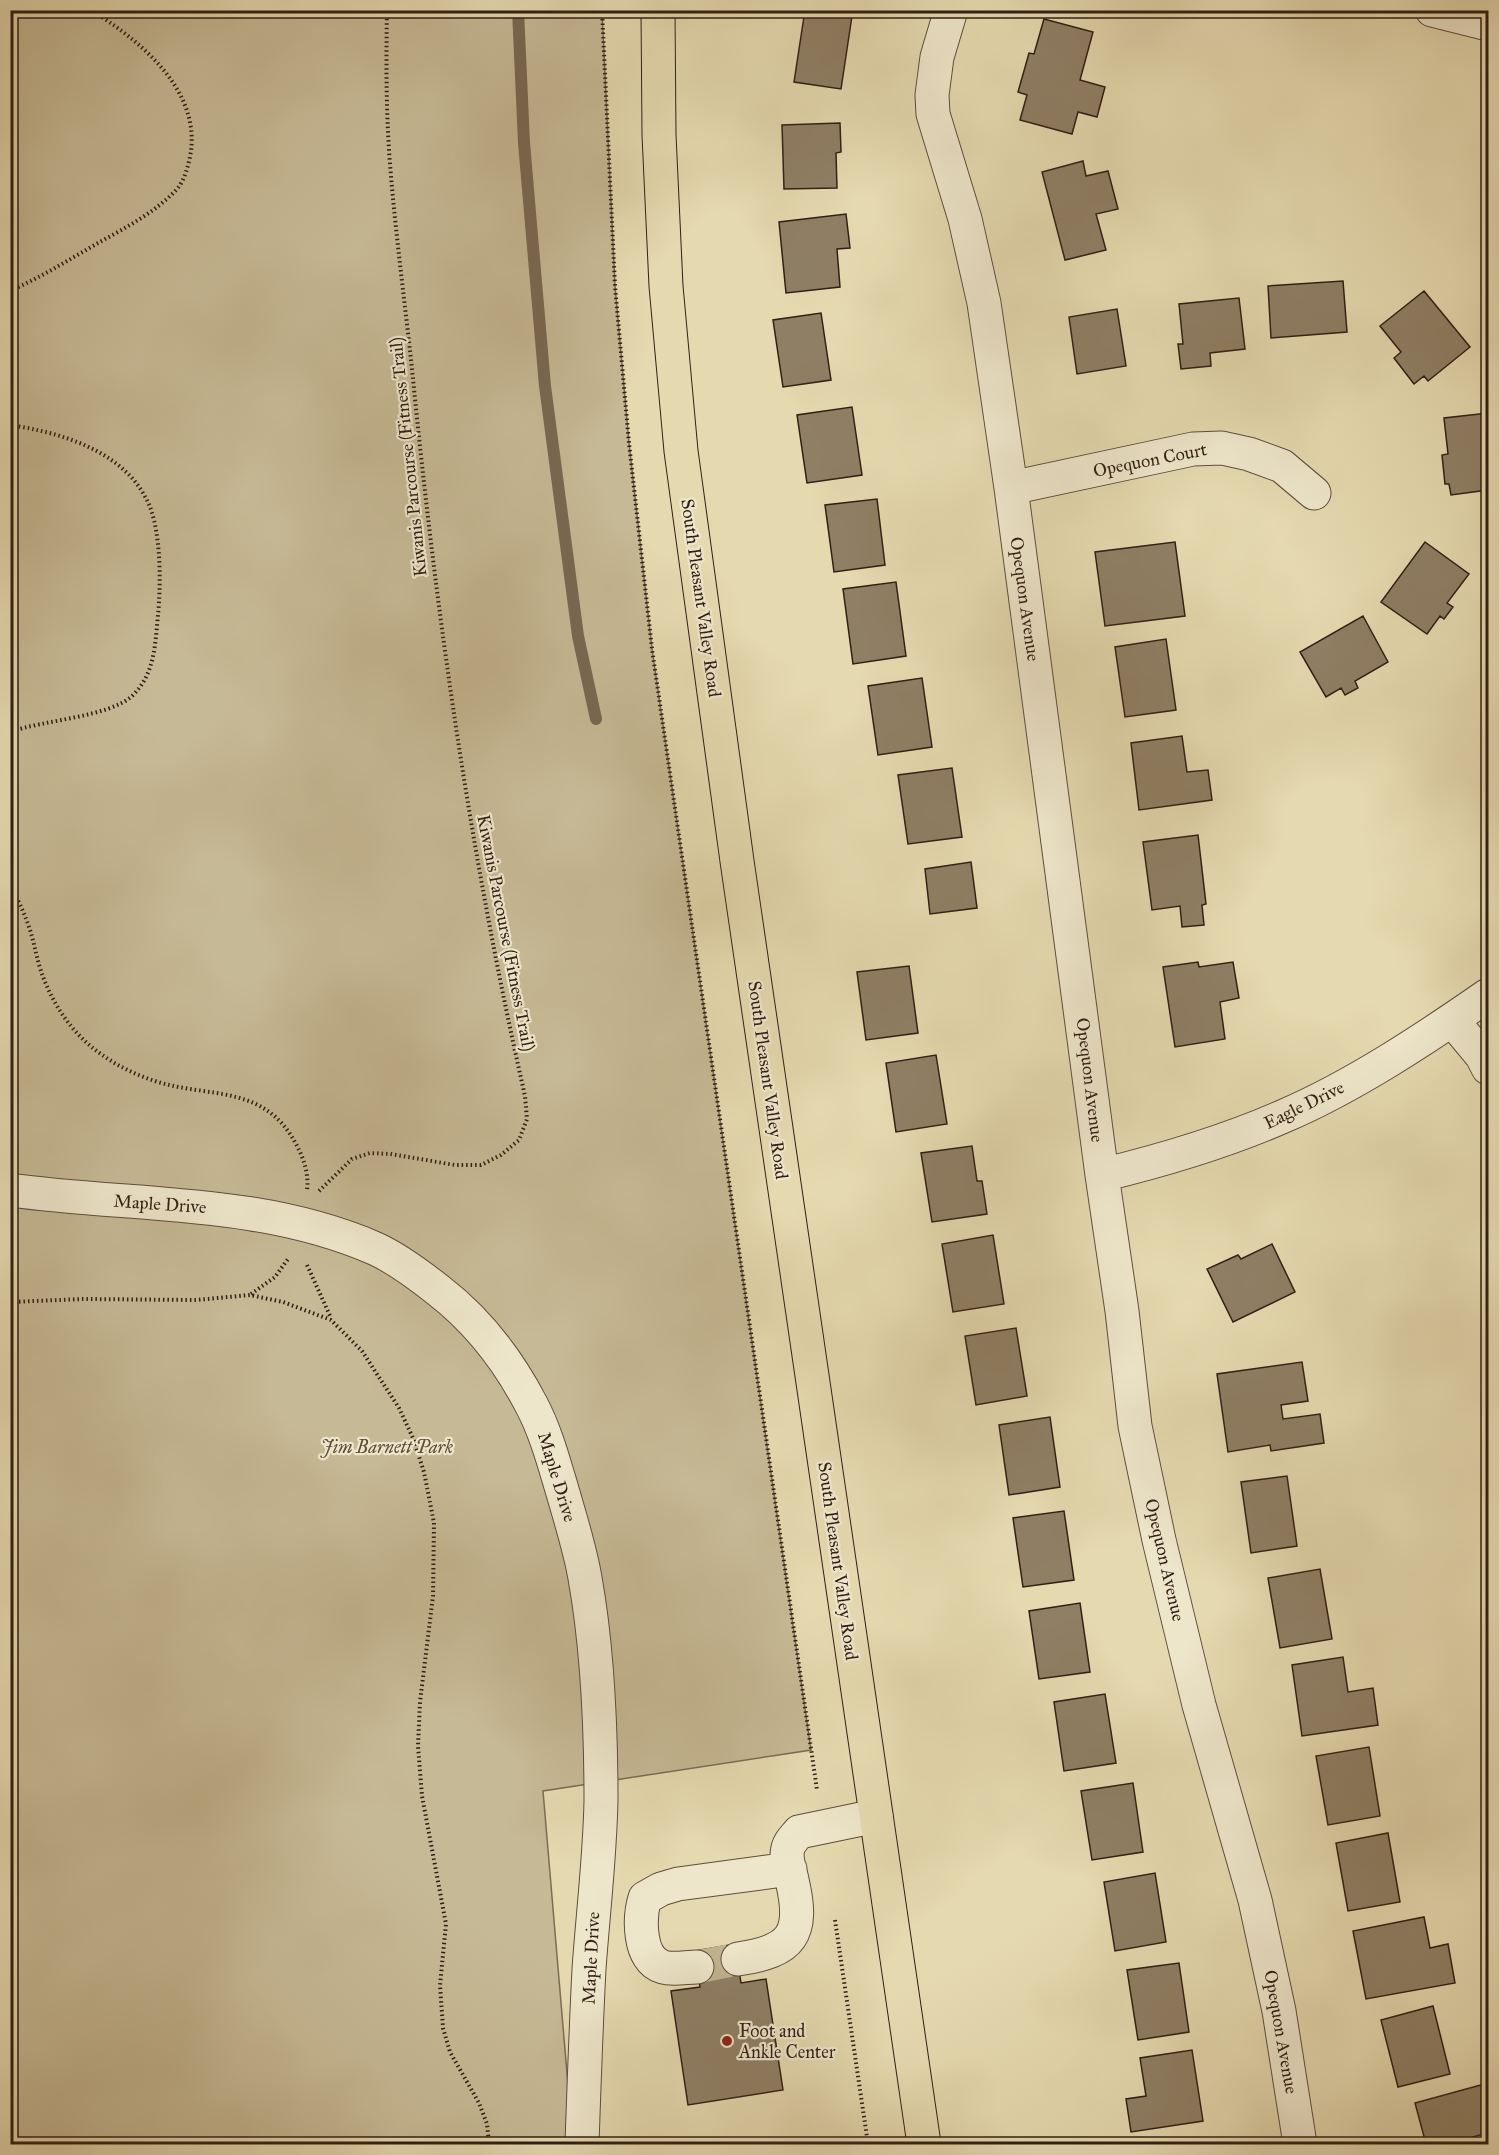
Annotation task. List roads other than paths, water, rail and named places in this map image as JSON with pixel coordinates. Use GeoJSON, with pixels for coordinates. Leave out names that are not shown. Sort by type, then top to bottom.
{"type":"FeatureCollection","features":[{"type":"Feature","properties":{"kind":"main road","name":"South Pleasant Valley Road"},"geometry":{"type":"LineString","coordinates":[[658,10],[659,135],[666,286],[681,452],[742,897],[924,2145]]}},
{"type":"Feature","properties":{"kind":"street","name":"Opequon Avenue"},"geometry":{"type":"LineString","coordinates":[[951,10],[937,57],[932,94],[933,114],[965,219],[984,303],[1011,488],[1136,1426],[1152,1506],[1199,1705],[1255,1900],[1279,2011],[1300,2145]]}},
{"type":"Feature","properties":{"kind":"street"},"geometry":{"type":"LineString","coordinates":[[1432,10],[1488,24]]}},
{"type":"Feature","properties":{"kind":"street","name":"Opequon Court"},"geometry":{"type":"LineString","coordinates":[[1011,488],[1193,449],[1222,448],[1249,454],[1282,466],[1314,493]]}},
{"type":"Feature","properties":{"kind":"street","name":"Eagle Drive"},"geometry":{"type":"LineString","coordinates":[[1102,1175],[1153,1163],[1220,1142],[1286,1116],[1348,1084],[1488,995]]}},
{"type":"Feature","properties":{"kind":"street"},"geometry":{"type":"LineString","coordinates":[[1452,1020],[1482,1056],[1488,1068]]}},
{"type":"Feature","properties":{"kind":"street","name":"Maple Drive"},"geometry":{"type":"LineString","coordinates":[[10,1190],[60,1197],[201,1207],[271,1216],[303,1224],[377,1250],[419,1274],[457,1305],[491,1341],[515,1376],[532,1406],[550,1449],[569,1514],[585,1578],[599,1705],[601,1803],[589,1969],[582,2145]]}},
{"type":"Feature","properties":{"kind":"street"},"geometry":{"type":"LineString","coordinates":[[738,1959],[766,1954],[778,1949],[794,1931],[798,1908],[787,1850],[799,1832],[876,1816]]}},
{"type":"Feature","properties":{"kind":"street"},"geometry":{"type":"LineString","coordinates":[[697,1967],[662,1967],[654,1962],[644,1942],[641,1929],[641,1912],[645,1898],[661,1889],[678,1884],[790,1869]]}},
{"type":"Feature","properties":{"kind":"waterway"},"geometry":{"type":"LineString","coordinates":[[518,10],[524,143],[545,386],[578,636],[596,719]]}},
{"type":"Feature","properties":{"kind":"tunnel"},"geometry":{"type":"LineString","coordinates":[[697,1967],[738,1959]]}},
{"type":"Feature","properties":{"kind":"place","name":"Foot and Ankle Center"},"geometry":{"type":"Point","coordinates":[727,2041]}},
{"type":"Feature","properties":{"kind":"park label","name":"Jim Barnett Park"},"geometry":{"type":"Point","coordinates":[387,1447]}}]}
